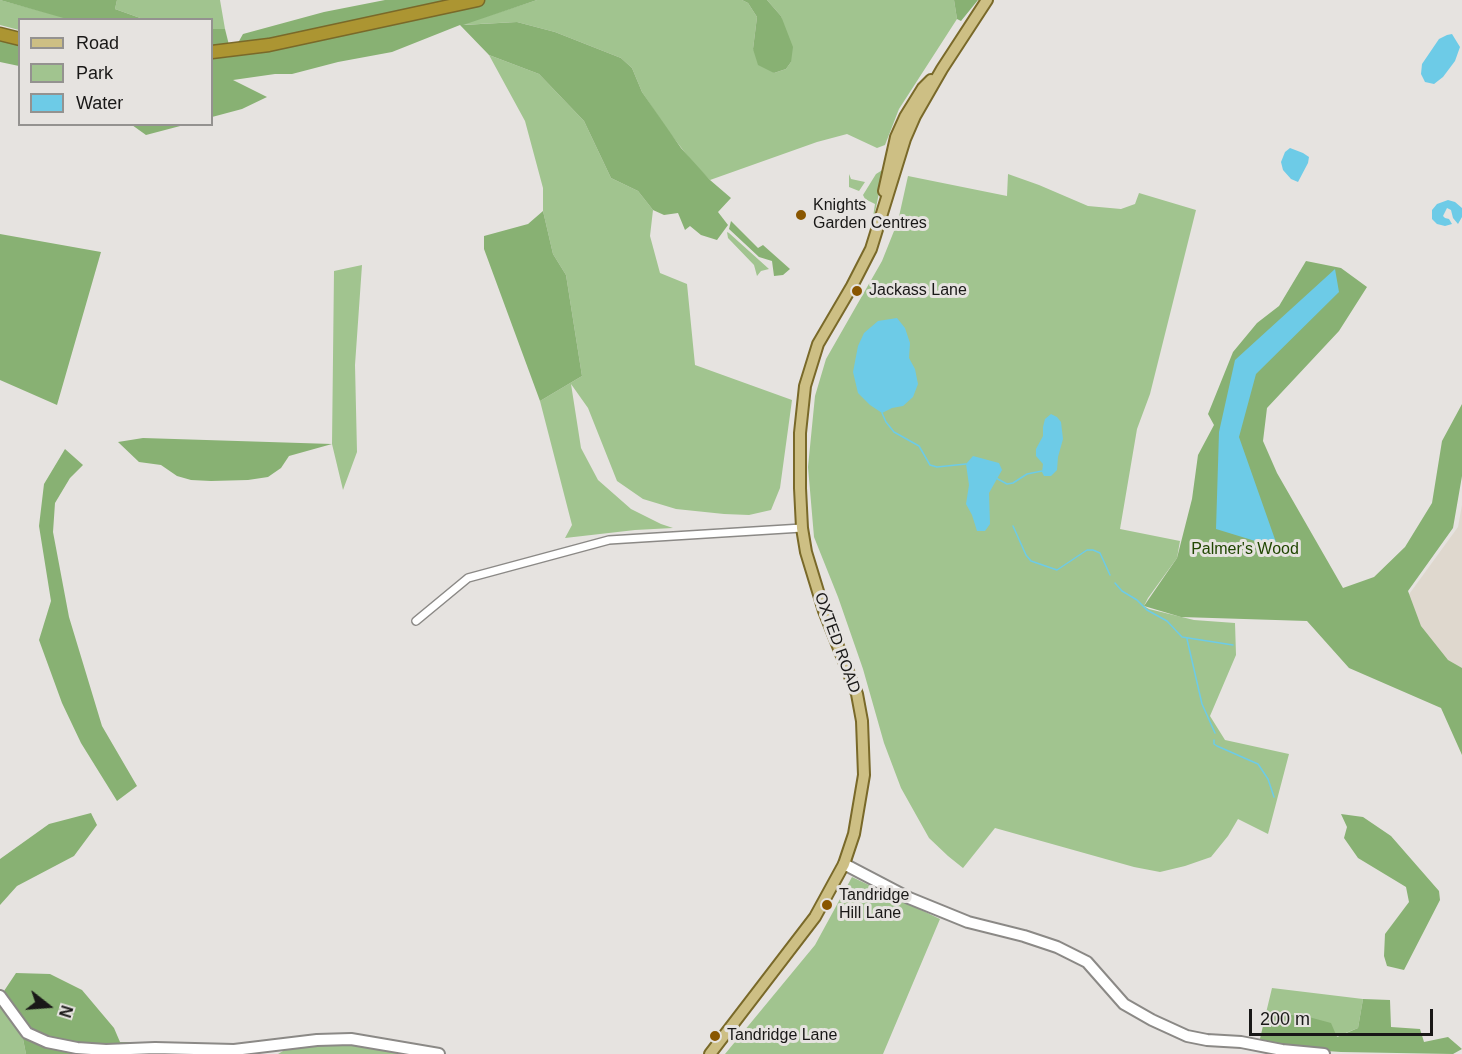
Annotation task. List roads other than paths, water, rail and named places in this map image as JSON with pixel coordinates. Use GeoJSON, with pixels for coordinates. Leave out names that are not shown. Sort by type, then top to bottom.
{"type":"FeatureCollection","features":[{"type":"Feature","properties":{"kind":"highway"},"geometry":{"type":"LineString","coordinates":[[213,52],[269,45],[478,0]]}},
{"type":"Feature","properties":{"kind":"highway"},"geometry":{"type":"LineString","coordinates":[[0,34],[18,38]]}},
{"type":"Feature","properties":{"kind":"main road","name":"OXTED ROAD"},"geometry":{"type":"LineString","coordinates":[[710,1054],[815,917],[844,864],[854,834],[864,775],[862,721],[857,694],[813,579],[802,528],[800,433],[805,386],[818,344],[871,249],[884,206],[888,166],[896,137],[905,117],[923,88],[939,73],[987,0]]}},
{"type":"Feature","properties":{"kind":"street"},"geometry":{"type":"LineString","coordinates":[[416,621],[468,578],[609,540],[802,528]]}},
{"type":"Feature","properties":{"kind":"street"},"geometry":{"type":"LineString","coordinates":[[844,864],[909,898],[968,922],[1024,936],[1056,947],[1087,962],[1124,1004],[1186,1036],[1324,1054]]}},
{"type":"Feature","properties":{"kind":"street"},"geometry":{"type":"LineString","coordinates":[[0,996],[27,1033],[47,1042],[76,1048],[234,1050],[317,1040],[351,1039],[439,1054]]}},
{"type":"Feature","properties":{"kind":"water"},"geometry":{"type":"Polygon","coordinates":[[[1452,34],[1460,47],[1455,61],[1443,77],[1434,84],[1425,82],[1421,74],[1422,64],[1439,39],[1452,34]]]}},
{"type":"Feature","properties":{"kind":"water"},"geometry":{"type":"Polygon","coordinates":[[[1290,148],[1309,157],[1298,182],[1291,179],[1283,170],[1281,162],[1285,152],[1290,148]]]}},
{"type":"Feature","properties":{"kind":"water"},"geometry":{"type":"Polygon","coordinates":[[[1448,200],[1462,208],[1462,217],[1458,224],[1451,210],[1447,208],[1443,216],[1452,224],[1445,226],[1437,224],[1432,219],[1432,210],[1437,204],[1448,200]]]}},
{"type":"Feature","properties":{"kind":"water"},"geometry":{"type":"Polygon","coordinates":[[[1335,269],[1339,292],[1256,374],[1239,437],[1278,548],[1216,529],[1219,432],[1235,360],[1335,269]]]}},
{"type":"Feature","properties":{"kind":"water"},"geometry":{"type":"Polygon","coordinates":[[[897,318],[905,328],[910,343],[909,358],[915,369],[918,384],[913,397],[903,406],[882,413],[858,393],[853,372],[858,346],[864,333],[878,321],[897,318]]]}},
{"type":"Feature","properties":{"kind":"water"},"geometry":{"type":"Polygon","coordinates":[[[1051,414],[1061,422],[1063,439],[1057,470],[1051,476],[1044,476],[1043,464],[1036,456],[1036,449],[1043,436],[1045,419],[1051,414]]]}},
{"type":"Feature","properties":{"kind":"water"},"geometry":{"type":"Polygon","coordinates":[[[973,456],[999,463],[1002,470],[989,493],[990,524],[985,531],[977,531],[966,504],[969,485],[966,464],[973,456]]]}},
{"type":"Feature","properties":{"kind":"waterway"},"geometry":{"type":"LineString","coordinates":[[882,413],[894,432],[919,446],[930,465],[937,467],[966,464]]}},
{"type":"Feature","properties":{"kind":"waterway"},"geometry":{"type":"LineString","coordinates":[[996,478],[1007,484],[1027,474],[1042,471]]}},
{"type":"Feature","properties":{"kind":"waterway"},"geometry":{"type":"LineString","coordinates":[[1013,526],[1031,561],[1057,570],[1087,550],[1093,550],[1100,553],[1110,575]]}},
{"type":"Feature","properties":{"kind":"waterway"},"geometry":{"type":"LineString","coordinates":[[1115,583],[1147,610],[1167,621],[1182,637],[1233,645]]}},
{"type":"Feature","properties":{"kind":"waterway"},"geometry":{"type":"LineString","coordinates":[[1187,639],[1202,704],[1215,733]]}},
{"type":"Feature","properties":{"kind":"waterway"},"geometry":{"type":"LineString","coordinates":[[1214,740],[1217,746],[1258,764],[1268,779],[1274,797]]}},
{"type":"Feature","properties":{"kind":"place","name":"Knights Garden Centres"},"geometry":{"type":"Point","coordinates":[801,215]}},
{"type":"Feature","properties":{"kind":"place","name":"Jackass Lane"},"geometry":{"type":"Point","coordinates":[857,291]}},
{"type":"Feature","properties":{"kind":"place","name":"Tandridge Hill Lane"},"geometry":{"type":"Point","coordinates":[827,905]}},
{"type":"Feature","properties":{"kind":"place","name":"Tandridge Lane"},"geometry":{"type":"Point","coordinates":[715,1036]}},
{"type":"Feature","properties":{"kind":"park label","name":"Palmer's Wood"},"geometry":{"type":"Point","coordinates":[1245,550]}}]}
